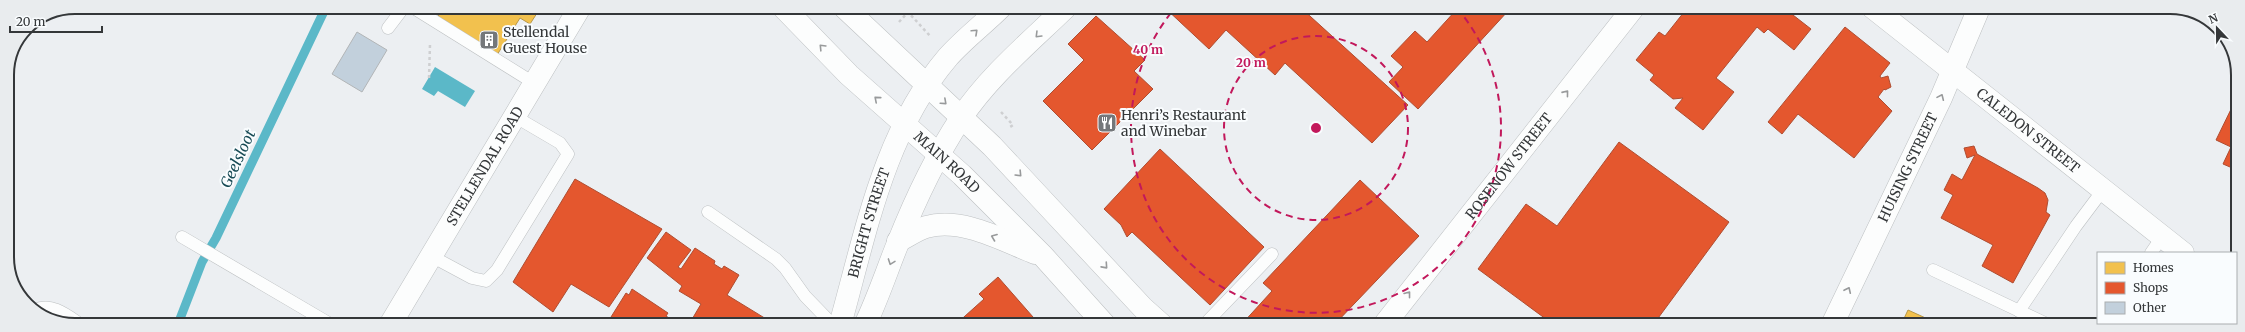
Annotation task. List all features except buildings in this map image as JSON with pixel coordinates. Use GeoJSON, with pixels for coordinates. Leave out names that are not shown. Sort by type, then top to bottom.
{"type":"FeatureCollection","features":[{"type":"Feature","properties":{"kind":"street","name":"STELLENDAL ROAD"},"geometry":{"type":"LineString","coordinates":[[394,318],[576,14]]}},
{"type":"Feature","properties":{"kind":"street","name":"MAIN ROAD"},"geometry":{"type":"LineString","coordinates":[[790,14],[849,75],[939,154],[1044,256],[1099,318]]}},
{"type":"Feature","properties":{"kind":"street"},"geometry":{"type":"LineString","coordinates":[[851,14],[992,146],[1143,308],[1154,318]]}},
{"type":"Feature","properties":{"kind":"street","name":"BRIGHT STREET"},"geometry":{"type":"LineString","coordinates":[[842,318],[869,216],[905,124],[927,86],[949,57],[994,14]]}},
{"type":"Feature","properties":{"kind":"street"},"geometry":{"type":"LineString","coordinates":[[868,318],[898,241],[939,154],[961,117],[982,90],[1059,14]]}},
{"type":"Feature","properties":{"kind":"street","name":"ROSENOW STREET"},"geometry":{"type":"LineString","coordinates":[[1390,318],[1628,14]]}},
{"type":"Feature","properties":{"kind":"street","name":"CALEDON STREET"},"geometry":{"type":"LineString","coordinates":[[1880,14],[2103,190],[2157,245],[2180,252]]}},
{"type":"Feature","properties":{"kind":"street","name":"HUISING STREET"},"geometry":{"type":"LineString","coordinates":[[1835,318],[1952,71],[1976,14]]}},
{"type":"Feature","properties":{"kind":"street"},"geometry":{"type":"LineString","coordinates":[[898,241],[925,227],[944,224],[968,227],[1044,256]]}},
{"type":"Feature","properties":{"kind":"lane"},"geometry":{"type":"LineString","coordinates":[[388,28],[399,14]]}},
{"type":"Feature","properties":{"kind":"lane"},"geometry":{"type":"LineString","coordinates":[[423,14],[534,83]]}},
{"type":"Feature","properties":{"kind":"lane"},"geometry":{"type":"LineString","coordinates":[[431,256],[472,278],[486,281],[497,270],[568,154],[560,143],[514,116]]}},
{"type":"Feature","properties":{"kind":"lane"},"geometry":{"type":"LineString","coordinates":[[2019,311],[2076,226],[2103,190]]}},
{"type":"Feature","properties":{"kind":"lane"},"geometry":{"type":"LineString","coordinates":[[708,212],[776,259],[785,268],[805,296],[826,318]]}},
{"type":"Feature","properties":{"kind":"lane"},"geometry":{"type":"LineString","coordinates":[[182,237],[322,318]]}},
{"type":"Feature","properties":{"kind":"lane"},"geometry":{"type":"LineString","coordinates":[[1211,318],[1272,254]]}},
{"type":"Feature","properties":{"kind":"lane"},"geometry":{"type":"LineString","coordinates":[[1933,270],[2034,318]]}},
{"type":"Feature","properties":{"kind":"lane"},"geometry":{"type":"LineString","coordinates":[[41,308],[55,308],[70,317]]}},
{"type":"Feature","properties":{"kind":"path"},"geometry":{"type":"LineString","coordinates":[[881,43],[906,14]]}},
{"type":"Feature","properties":{"kind":"path"},"geometry":{"type":"LineString","coordinates":[[910,14],[949,57]]}},
{"type":"Feature","properties":{"kind":"water"},"geometry":{"type":"Polygon","coordinates":[[[435,67],[475,91],[465,107],[438,91],[434,96],[422,89],[435,67]]]}},
{"type":"Feature","properties":{"kind":"waterway","name":"Geelsloot"},"geometry":{"type":"LineString","coordinates":[[180,318],[202,262],[216,238],[323,14]]}},
{"type":"Feature","properties":{"kind":"place","name":"Stellendal Guest House"},"geometry":{"type":"Point","coordinates":[489,40]}},
{"type":"Feature","properties":{"kind":"place","name":"Henri’s Restaurant and Winebar"},"geometry":{"type":"Point","coordinates":[1107,123]}}]}
